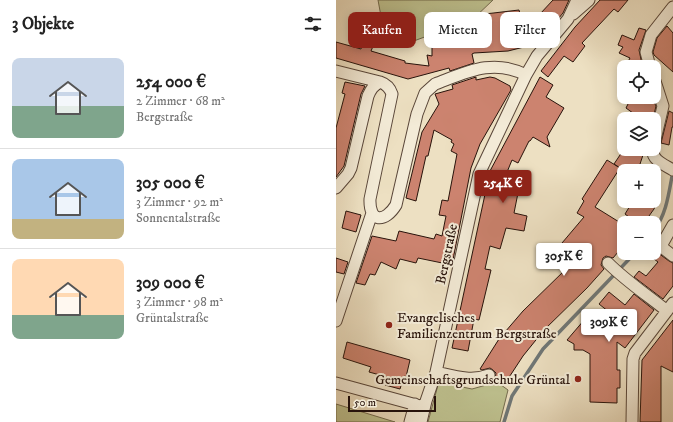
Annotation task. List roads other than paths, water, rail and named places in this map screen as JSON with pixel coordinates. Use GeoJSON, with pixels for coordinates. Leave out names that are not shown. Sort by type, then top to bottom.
{"type":"FeatureCollection","features":[{"type":"Feature","properties":{"kind":"street"},"geometry":{"type":"LineString","coordinates":[[568,19],[578,0]]}},
{"type":"Feature","properties":{"kind":"street"},"geometry":{"type":"LineString","coordinates":[[568,19],[589,0]]}},
{"type":"Feature","properties":{"kind":"street"},"geometry":{"type":"LineString","coordinates":[[648,60],[646,52],[651,35],[673,8]]}},
{"type":"Feature","properties":{"kind":"street","name":"Bergstraße"},"geometry":{"type":"LineString","coordinates":[[421,422],[420,405],[440,373],[479,174],[526,75],[537,56],[568,19]]}},
{"type":"Feature","properties":{"kind":"street"},"geometry":{"type":"LineString","coordinates":[[336,71],[385,84],[392,94],[370,200],[372,213],[377,218],[386,217],[392,212],[396,205],[414,124],[425,93],[430,88],[435,84],[480,68],[504,67],[526,75]]}},
{"type":"Feature","properties":{"kind":"street"},"geometry":{"type":"LineString","coordinates":[[336,188],[351,168],[368,96],[372,88],[380,82]]}},
{"type":"Feature","properties":{"kind":"street"},"geometry":{"type":"LineString","coordinates":[[661,100],[663,106],[661,114]]}},
{"type":"Feature","properties":{"kind":"street"},"geometry":{"type":"LineString","coordinates":[[653,156],[669,168]]}},
{"type":"Feature","properties":{"kind":"street"},"geometry":{"type":"LineString","coordinates":[[336,321],[372,213]]}},
{"type":"Feature","properties":{"kind":"street"},"geometry":{"type":"LineString","coordinates":[[661,238],[673,225]]}},
{"type":"Feature","properties":{"kind":"street"},"geometry":{"type":"LineString","coordinates":[[661,246],[673,256]]}},
{"type":"Feature","properties":{"kind":"street"},"geometry":{"type":"LineString","coordinates":[[610,265],[624,278],[670,307],[635,353],[633,359],[632,422]]}},
{"type":"Feature","properties":{"kind":"street"},"geometry":{"type":"LineString","coordinates":[[440,373],[476,379],[489,375]]}},
{"type":"Feature","properties":{"kind":"street"},"geometry":{"type":"LineString","coordinates":[[336,383],[420,405],[410,422]]}},
{"type":"Feature","properties":{"kind":"waterway"},"geometry":{"type":"LineString","coordinates":[[661,219],[665,210],[673,171]]}},
{"type":"Feature","properties":{"kind":"waterway"},"geometry":{"type":"LineString","coordinates":[[504,422],[512,396],[543,349],[628,260]]}},
{"type":"Feature","properties":{"kind":"place","name":"Evangelisches Familienzentrum Bergstraße"},"geometry":{"type":"Point","coordinates":[389,325]}},
{"type":"Feature","properties":{"kind":"place","name":"Gemeinschaftsgrundschule Grüntal"},"geometry":{"type":"Point","coordinates":[578,379]}}]}
